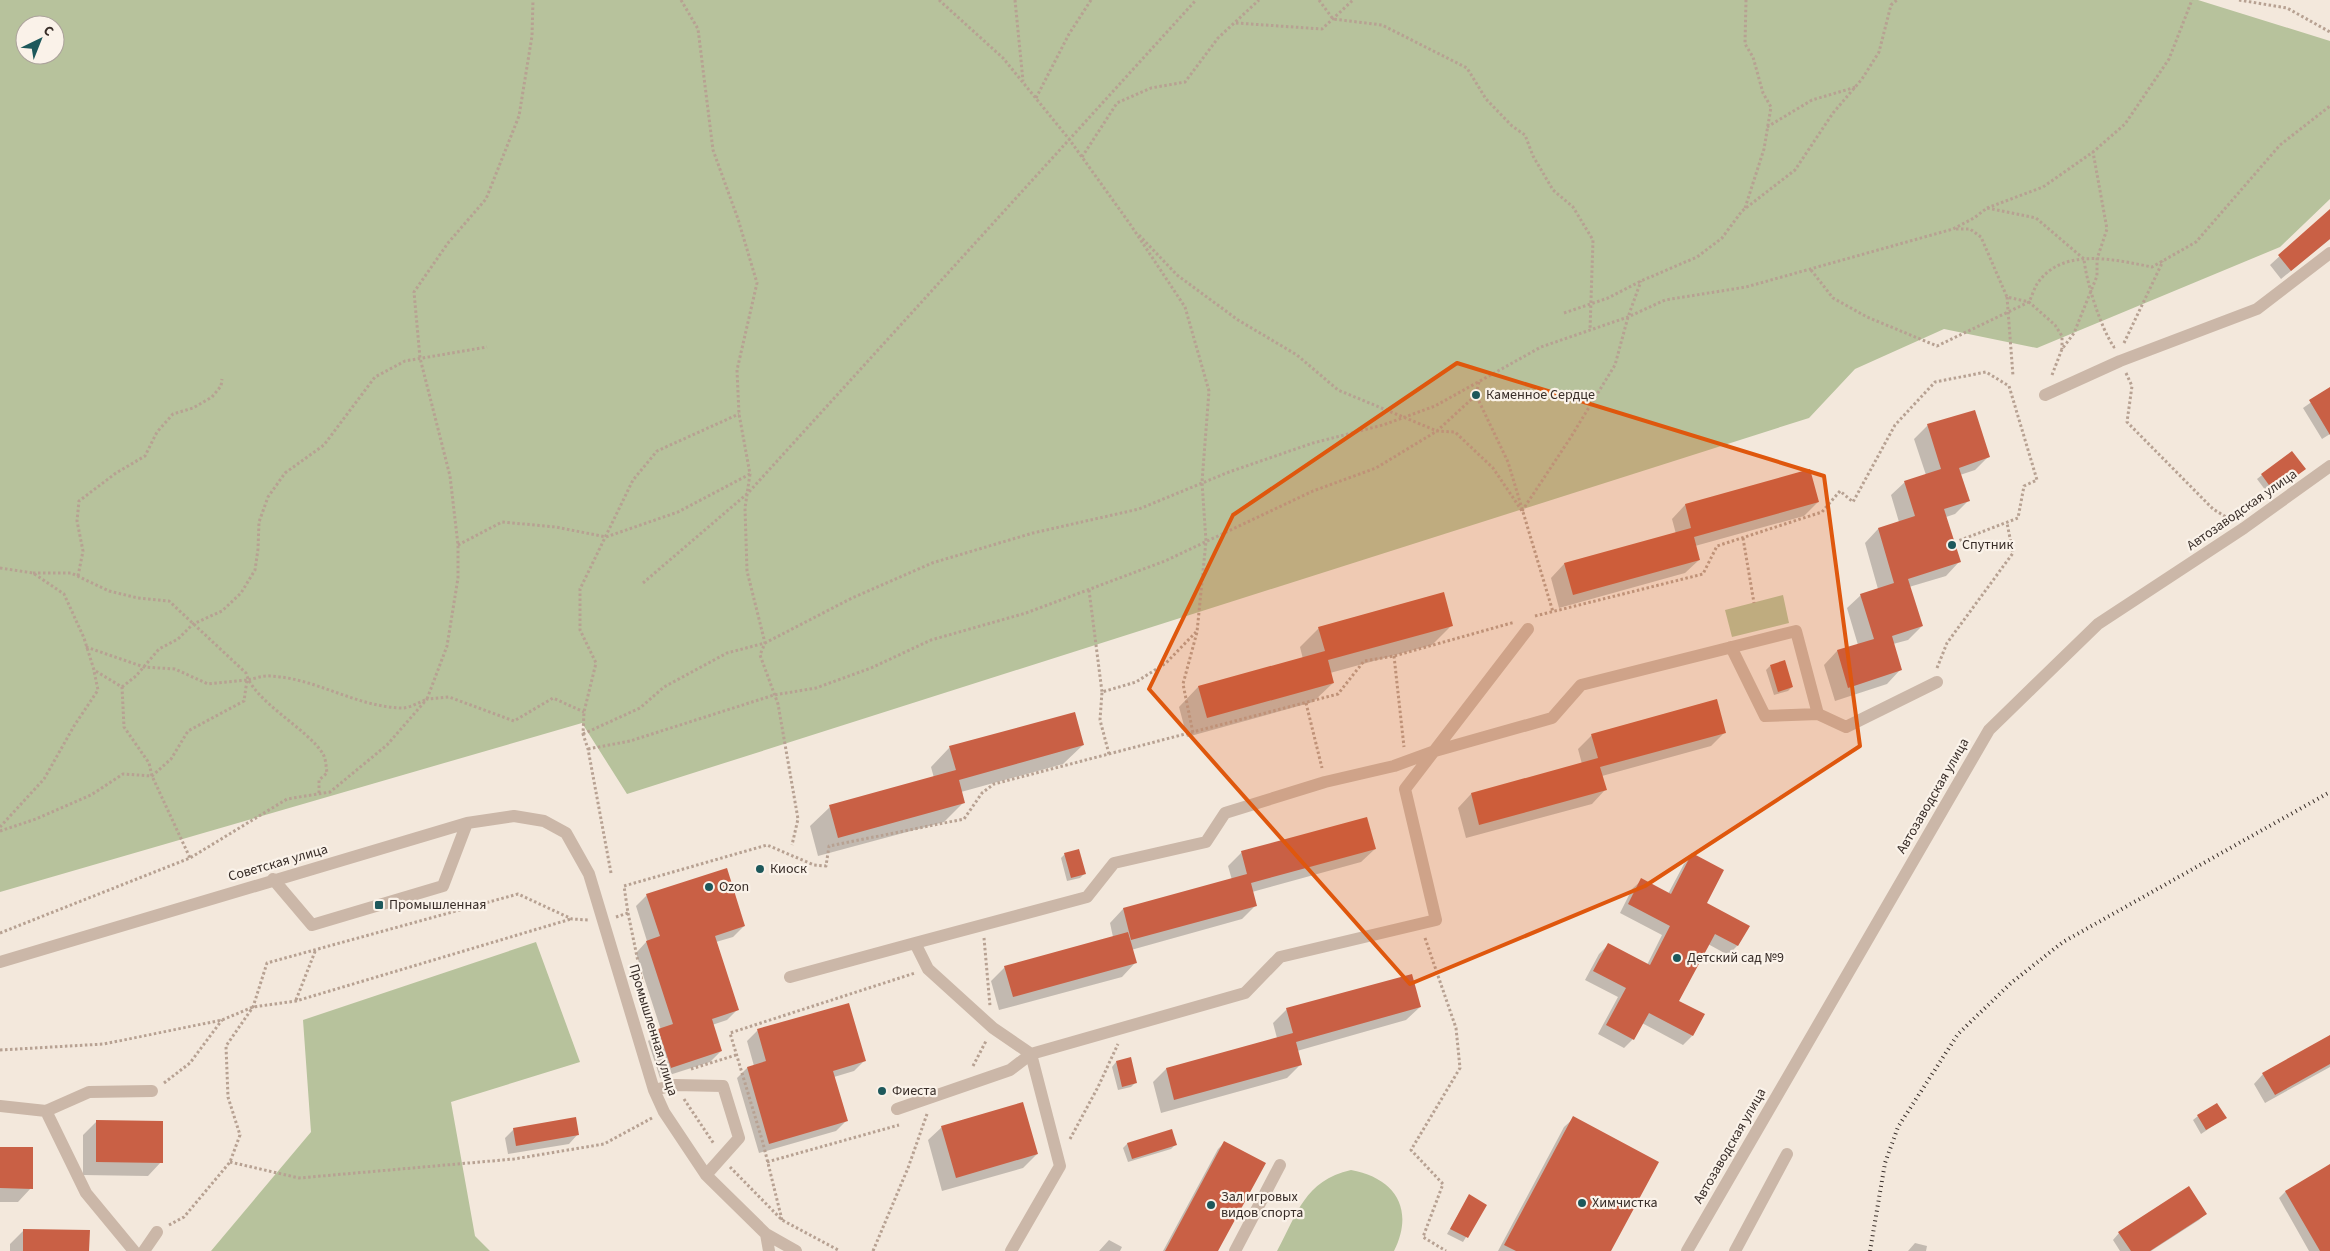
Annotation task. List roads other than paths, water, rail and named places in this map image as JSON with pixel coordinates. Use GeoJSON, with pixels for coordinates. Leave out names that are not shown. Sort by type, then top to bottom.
{"type":"FeatureCollection","features":[{"type":"Feature","properties":{"kind":"street"},"geometry":{"type":"LineString","coordinates":[[2045,395],[2120,361],[2257,309],[2330,253]]}},
{"type":"Feature","properties":{"kind":"street","name":"Автозаводская улица"},"geometry":{"type":"LineString","coordinates":[[1687,1251],[1989,730],[2098,624],[2244,528],[2330,466]]}},
{"type":"Feature","properties":{"kind":"street"},"geometry":{"type":"LineString","coordinates":[[897,1109],[1010,1070],[1031,1054],[1245,993],[1280,957],[1436,920],[1405,789],[1435,751],[1526,624]]}},
{"type":"Feature","properties":{"kind":"street"},"geometry":{"type":"LineString","coordinates":[[790,977],[1087,897],[1114,863],[1206,842],[1225,812],[1325,782],[1406,762],[1435,751],[1552,718],[1581,685],[1796,631],[1818,714]]}},
{"type":"Feature","properties":{"kind":"street"},"geometry":{"type":"LineString","coordinates":[[1732,647],[1765,716],[1818,714],[1846,727],[1936,682]]}},
{"type":"Feature","properties":{"kind":"street","name":"Советская улица"},"geometry":{"type":"LineString","coordinates":[[0,962],[273,879],[467,823],[514,816],[544,821],[566,833]]}},
{"type":"Feature","properties":{"kind":"street"},"geometry":{"type":"LineString","coordinates":[[273,879],[312,925],[443,886],[467,823]]}},
{"type":"Feature","properties":{"kind":"street","name":"Промышленная улица"},"geometry":{"type":"LineString","coordinates":[[566,833],[589,874],[654,1090],[664,1112],[706,1175],[766,1234],[796,1251]]}},
{"type":"Feature","properties":{"kind":"street"},"geometry":{"type":"LineString","coordinates":[[915,943],[928,969],[993,1028],[1031,1054],[1060,1166],[1011,1251]]}},
{"type":"Feature","properties":{"kind":"street"},"geometry":{"type":"LineString","coordinates":[[654,1090],[676,1085],[723,1086],[739,1138],[706,1175]]}},
{"type":"Feature","properties":{"kind":"street"},"geometry":{"type":"LineString","coordinates":[[0,1106],[46,1111],[90,1092],[152,1091]]}},
{"type":"Feature","properties":{"kind":"street"},"geometry":{"type":"LineString","coordinates":[[46,1111],[86,1193],[134,1251]]}},
{"type":"Feature","properties":{"kind":"street"},"geometry":{"type":"LineString","coordinates":[[1734,1251],[1787,1154]]}},
{"type":"Feature","properties":{"kind":"street"},"geometry":{"type":"LineString","coordinates":[[1235,1251],[1280,1165]]}},
{"type":"Feature","properties":{"kind":"street"},"geometry":{"type":"LineString","coordinates":[[144,1251],[157,1232]]}},
{"type":"Feature","properties":{"kind":"street"},"geometry":{"type":"LineString","coordinates":[[766,1234],[769,1251]]}},
{"type":"Feature","properties":{"kind":"railway"},"geometry":{"type":"LineString","coordinates":[[1870,1251],[1885,1163],[1898,1127],[1958,1034],[2011,983],[2063,942],[2330,792]]}},
{"type":"Feature","properties":{"kind":"place","name":"Каменное Сердце"},"geometry":{"type":"Point","coordinates":[1476,395]}},
{"type":"Feature","properties":{"kind":"place","name":"Спутник"},"geometry":{"type":"Point","coordinates":[1952,545]}},
{"type":"Feature","properties":{"kind":"place","name":"Киоск"},"geometry":{"type":"Point","coordinates":[760,869]}},
{"type":"Feature","properties":{"kind":"place","name":"Ozon"},"geometry":{"type":"Point","coordinates":[709,887]}},
{"type":"Feature","properties":{"kind":"place","name":"Промышленная"},"geometry":{"type":"Point","coordinates":[379,905]}},
{"type":"Feature","properties":{"kind":"place","name":"Детский сад №9"},"geometry":{"type":"Point","coordinates":[1677,958]}},
{"type":"Feature","properties":{"kind":"place","name":"Фиеста"},"geometry":{"type":"Point","coordinates":[882,1091]}},
{"type":"Feature","properties":{"kind":"place","name":"Химчистка"},"geometry":{"type":"Point","coordinates":[1582,1203]}},
{"type":"Feature","properties":{"kind":"place","name":"Зал игровых видов спорта"},"geometry":{"type":"Point","coordinates":[1211,1205]}}]}
